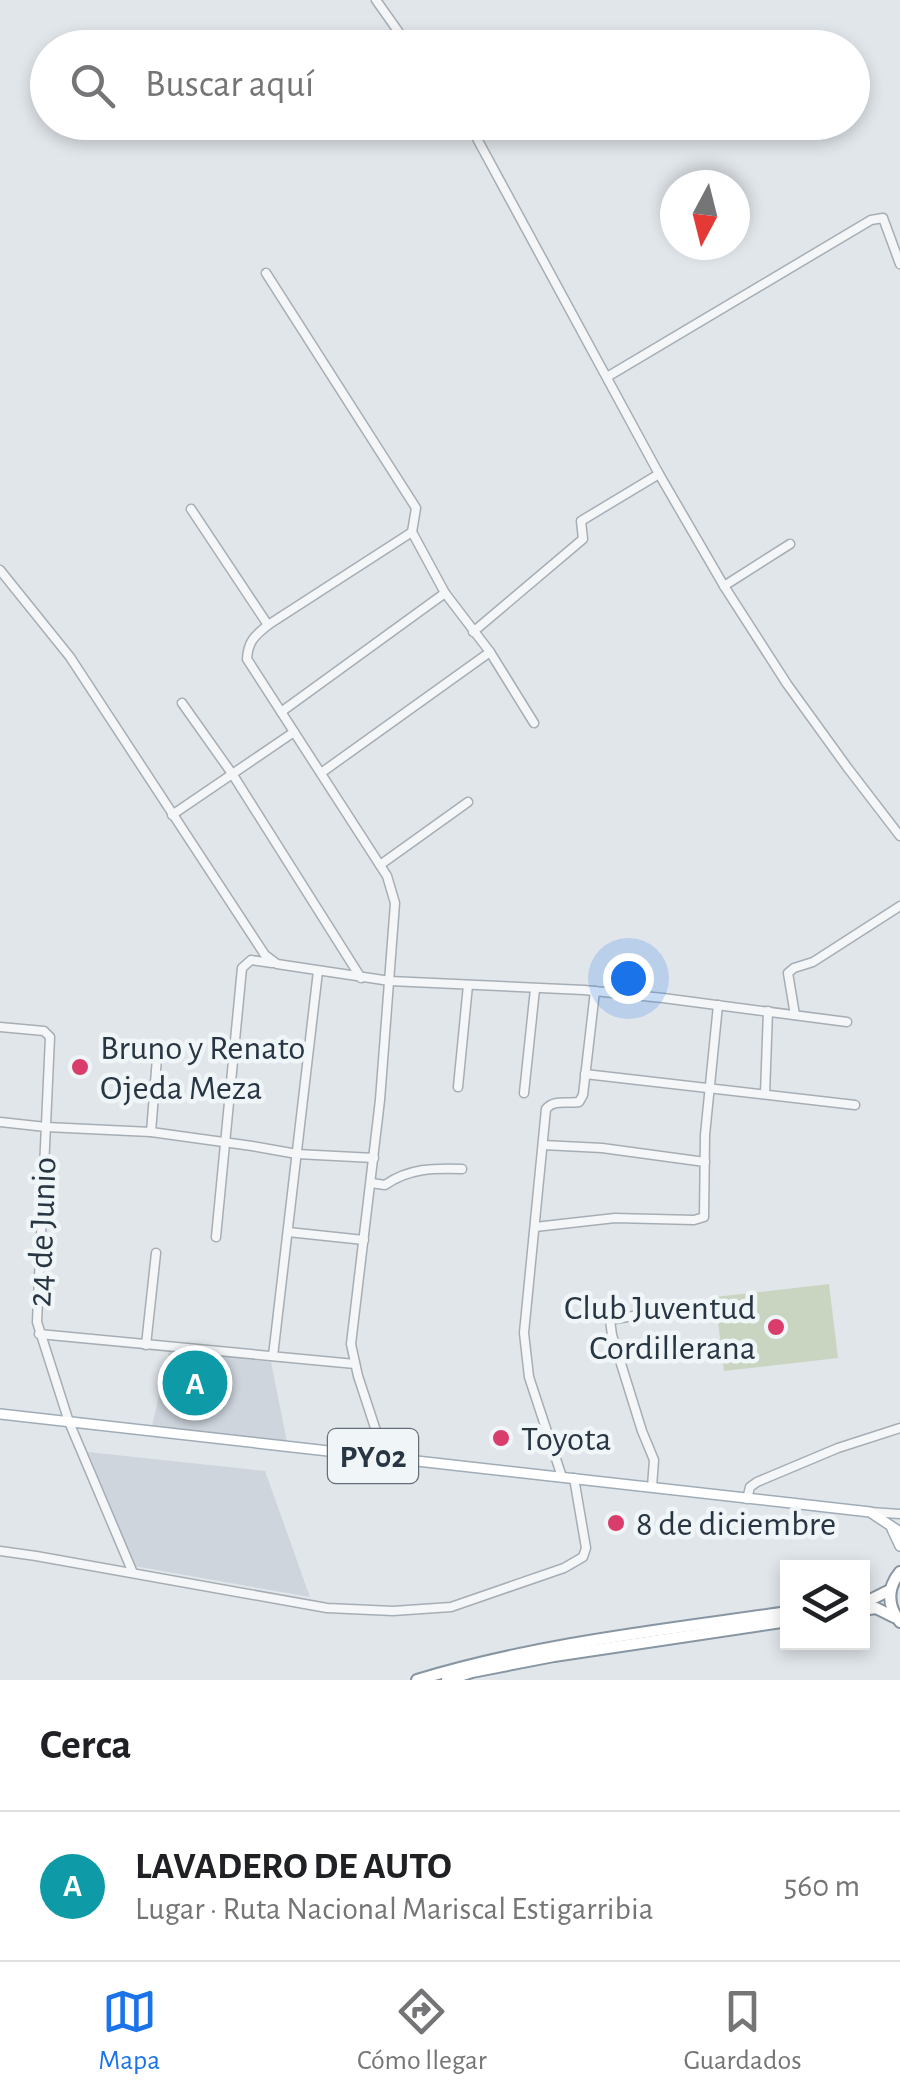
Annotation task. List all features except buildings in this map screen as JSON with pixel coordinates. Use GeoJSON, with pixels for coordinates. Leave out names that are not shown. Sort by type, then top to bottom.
{"type":"FeatureCollection","features":[{"type":"Feature","properties":{"kind":"highway"},"geometry":{"type":"LineString","coordinates":[[898,1574],[890,1590],[890,1604],[898,1620]]}},
{"type":"Feature","properties":{"kind":"highway"},"geometry":{"type":"LineString","coordinates":[[870,1599],[890,1590]]}},
{"type":"Feature","properties":{"kind":"highway"},"geometry":{"type":"LineString","coordinates":[[870,1610],[882,1609],[898,1620]]}},
{"type":"Feature","properties":{"kind":"highway"},"geometry":{"type":"LineString","coordinates":[[418,1680],[470,1664],[556,1646],[780,1613]]}},
{"type":"Feature","properties":{"kind":"highway"},"geometry":{"type":"LineString","coordinates":[[447,1680],[554,1656],[780,1622]]}},
{"type":"Feature","properties":{"kind":"main road","name":"PY02"},"geometry":{"type":"LineString","coordinates":[[0,1414],[870,1512],[888,1523]]}},
{"type":"Feature","properties":{"kind":"main road"},"geometry":{"type":"LineString","coordinates":[[888,1523],[900,1532]]}},
{"type":"Feature","properties":{"kind":"main road"},"geometry":{"type":"LineString","coordinates":[[888,1523],[900,1546]]}},
{"type":"Feature","properties":{"kind":"main road"},"geometry":{"type":"LineString","coordinates":[[898,1574],[900,1560]]}},
{"type":"Feature","properties":{"kind":"street"},"geometry":{"type":"LineString","coordinates":[[376,0],[397,30]]}},
{"type":"Feature","properties":{"kind":"street"},"geometry":{"type":"LineString","coordinates":[[478,140],[724,586],[807,712],[900,836]]}},
{"type":"Feature","properties":{"kind":"street"},"geometry":{"type":"LineString","coordinates":[[607,377],[871,220],[882,218],[900,264]]}},
{"type":"Feature","properties":{"kind":"street"},"geometry":{"type":"LineString","coordinates":[[266,273],[416,508],[412,532],[445,593],[490,652],[534,723]]}},
{"type":"Feature","properties":{"kind":"street"},"geometry":{"type":"LineString","coordinates":[[473,632],[583,539],[582,521],[659,474]]}},
{"type":"Feature","properties":{"kind":"street"},"geometry":{"type":"LineString","coordinates":[[192,509],[268,625]]}},
{"type":"Feature","properties":{"kind":"street"},"geometry":{"type":"LineString","coordinates":[[386,1458],[354,1364],[351,1344],[374,1158],[396,903],[387,876],[247,659],[253,637],[268,625],[412,532]]}},
{"type":"Feature","properties":{"kind":"street"},"geometry":{"type":"LineString","coordinates":[[724,586],[790,544]]}},
{"type":"Feature","properties":{"kind":"street"},"geometry":{"type":"LineString","coordinates":[[0,570],[70,657],[172,816],[265,954],[276,964]]}},
{"type":"Feature","properties":{"kind":"street"},"geometry":{"type":"LineString","coordinates":[[281,712],[445,593]]}},
{"type":"Feature","properties":{"kind":"street"},"geometry":{"type":"LineString","coordinates":[[320,773],[490,652]]}},
{"type":"Feature","properties":{"kind":"street"},"geometry":{"type":"LineString","coordinates":[[182,703],[361,978]]}},
{"type":"Feature","properties":{"kind":"street"},"geometry":{"type":"LineString","coordinates":[[172,816],[294,732]]}},
{"type":"Feature","properties":{"kind":"street"},"geometry":{"type":"LineString","coordinates":[[380,866],[468,802]]}},
{"type":"Feature","properties":{"kind":"street"},"geometry":{"type":"LineString","coordinates":[[795,1015],[788,974],[900,906]]}},
{"type":"Feature","properties":{"kind":"street"},"geometry":{"type":"LineString","coordinates":[[216,1237],[242,968],[251,960],[361,978],[595,991],[846,1022]]}},
{"type":"Feature","properties":{"kind":"street"},"geometry":{"type":"LineString","coordinates":[[273,1356],[318,970]]}},
{"type":"Feature","properties":{"kind":"street"},"geometry":{"type":"LineString","coordinates":[[458,1087],[468,986]]}},
{"type":"Feature","properties":{"kind":"street"},"geometry":{"type":"LineString","coordinates":[[524,1093],[536,989]]}},
{"type":"Feature","properties":{"kind":"street"},"geometry":{"type":"LineString","coordinates":[[562,1476],[529,1378],[524,1333],[546,1109],[558,1102],[579,1102],[582,1095],[595,991]]}},
{"type":"Feature","properties":{"kind":"street"},"geometry":{"type":"LineString","coordinates":[[535,1227],[615,1218],[704,1217],[704,1135],[718,1005]]}},
{"type":"Feature","properties":{"kind":"street"},"geometry":{"type":"LineString","coordinates":[[765,1094],[768,1012]]}},
{"type":"Feature","properties":{"kind":"street","name":"24 de Junio"},"geometry":{"type":"LineString","coordinates":[[0,1026],[44,1031],[50,1037],[37,1322],[69,1422],[133,1573]]}},
{"type":"Feature","properties":{"kind":"street"},"geometry":{"type":"LineString","coordinates":[[151,1132],[157,1058]]}},
{"type":"Feature","properties":{"kind":"street"},"geometry":{"type":"LineString","coordinates":[[585,1074],[855,1104]]}},
{"type":"Feature","properties":{"kind":"street"},"geometry":{"type":"LineString","coordinates":[[0,1122],[151,1132],[296,1154],[374,1158]]}},
{"type":"Feature","properties":{"kind":"street"},"geometry":{"type":"LineString","coordinates":[[543,1144],[704,1162]]}},
{"type":"Feature","properties":{"kind":"street"},"geometry":{"type":"LineString","coordinates":[[370,1183],[385,1185],[424,1168],[462,1169]]}},
{"type":"Feature","properties":{"kind":"street"},"geometry":{"type":"LineString","coordinates":[[288,1232],[364,1240]]}},
{"type":"Feature","properties":{"kind":"street"},"geometry":{"type":"LineString","coordinates":[[146,1345],[156,1253]]}},
{"type":"Feature","properties":{"kind":"street"},"geometry":{"type":"LineString","coordinates":[[652,1488],[654,1460],[610,1320],[656,1312]]}},
{"type":"Feature","properties":{"kind":"street"},"geometry":{"type":"LineString","coordinates":[[39,1334],[354,1364]]}},
{"type":"Feature","properties":{"kind":"street"},"geometry":{"type":"LineString","coordinates":[[747,1499],[756,1482],[838,1448],[900,1428]]}},
{"type":"Feature","properties":{"kind":"street"},"geometry":{"type":"LineString","coordinates":[[0,1551],[327,1608],[392,1612],[451,1607],[564,1568],[583,1557],[586,1548],[574,1478]]}},
{"type":"Feature","properties":{"kind":"street"},"geometry":{"type":"LineString","coordinates":[[870,1512],[900,1514]]}},
{"type":"Feature","properties":{"kind":"shaded area"},"geometry":{"type":"Polygon","coordinates":[[[169,1352],[271,1362],[287,1442],[152,1426],[169,1352]]]}},
{"type":"Feature","properties":{"kind":"shaded area"},"geometry":{"type":"Polygon","coordinates":[[[88,1452],[265,1471],[310,1597],[134,1566],[88,1452]]]}},
{"type":"Feature","properties":{"kind":"green space","name":"Club Juventud Cordillerana"},"geometry":{"type":"Polygon","coordinates":[[[829,1284],[838,1358],[724,1371],[715,1297],[829,1284]]]}},
{"type":"Feature","properties":{"kind":"place","name":"Bruno y Renato Ojeda Meza"},"geometry":{"type":"Point","coordinates":[80,1067]}},
{"type":"Feature","properties":{"kind":"place","name":"Club Juventud Cordillerana"},"geometry":{"type":"Point","coordinates":[776,1327]}},
{"type":"Feature","properties":{"kind":"place","name":"LAVADERO DE AUTO"},"geometry":{"type":"Point","coordinates":[195,1383]}},
{"type":"Feature","properties":{"kind":"place","name":"Toyota"},"geometry":{"type":"Point","coordinates":[501,1438]}},
{"type":"Feature","properties":{"kind":"place","name":"8 de diciembre"},"geometry":{"type":"Point","coordinates":[616,1523]}}]}
